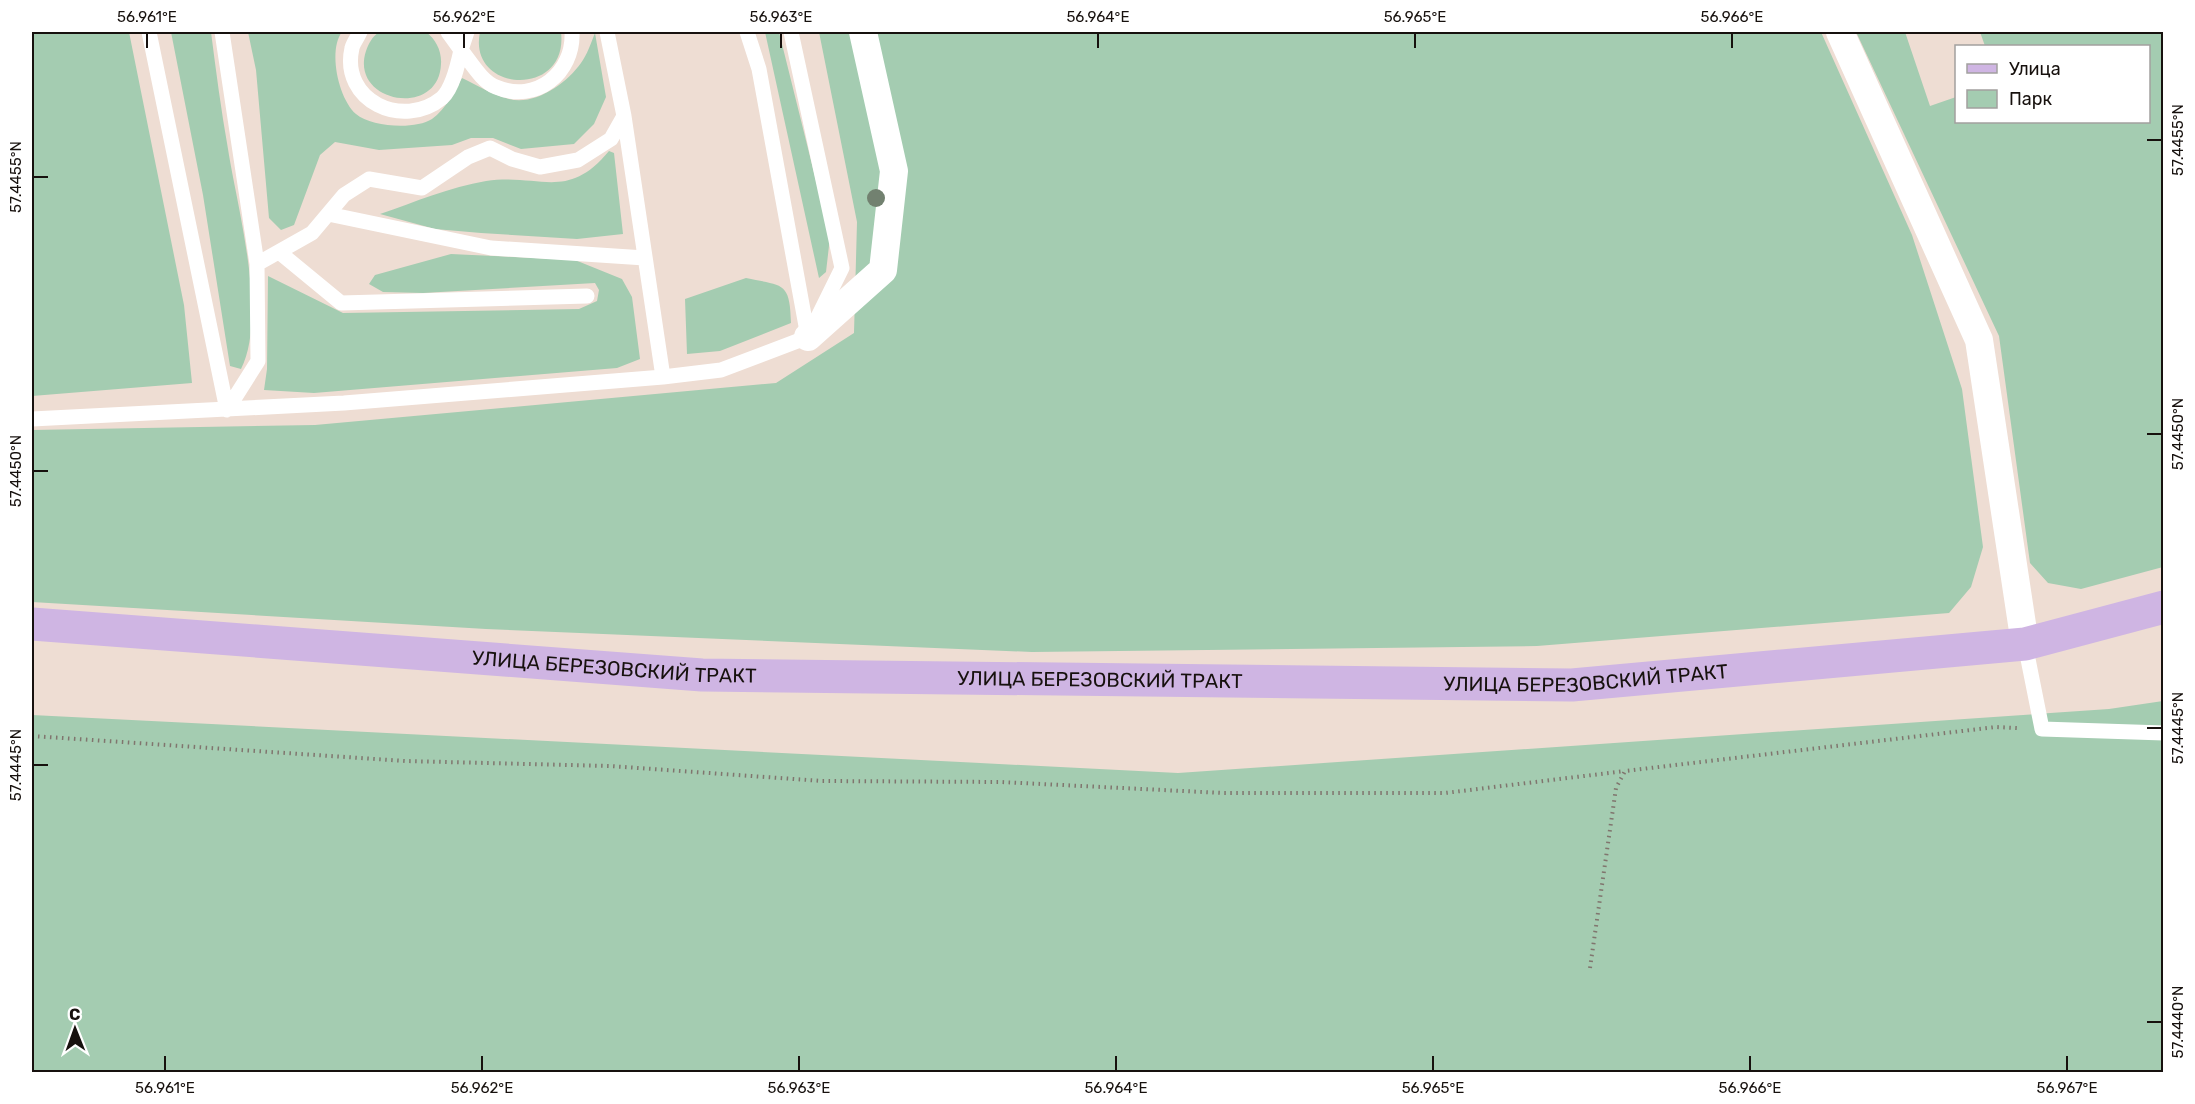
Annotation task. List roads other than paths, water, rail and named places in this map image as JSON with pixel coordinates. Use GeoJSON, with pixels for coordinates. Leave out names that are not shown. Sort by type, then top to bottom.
{"type":"FeatureCollection","features":[{"type":"Feature","properties":{"kind":"main road","name":"УЛИЦА БЕРЕЗОВСКИЙ ТРАКТ"},"geometry":{"type":"LineString","coordinates":[[32,624],[702,675],[1572,685],[2025,644],[2163,607]]}},
{"type":"Feature","properties":{"kind":"street"},"geometry":{"type":"LineString","coordinates":[[808,337],[883,270],[894,171],[863,32]]}},
{"type":"Feature","properties":{"kind":"street"},"geometry":{"type":"LineString","coordinates":[[1840,32],[1978,340],[2025,644]]}},
{"type":"Feature","properties":{"kind":"lane"},"geometry":{"type":"LineString","coordinates":[[149,32],[226,410]]}},
{"type":"Feature","properties":{"kind":"lane"},"geometry":{"type":"LineString","coordinates":[[222,32],[257,264],[258,361],[226,410]]}},
{"type":"Feature","properties":{"kind":"lane"},"geometry":{"type":"LineString","coordinates":[[360,32],[352,48],[352,72],[366,97],[380,108],[411,114],[443,97],[457,67],[467,32]]}},
{"type":"Feature","properties":{"kind":"lane"},"geometry":{"type":"LineString","coordinates":[[448,32],[482,76],[495,87],[526,93],[559,76],[573,47],[572,32]]}},
{"type":"Feature","properties":{"kind":"lane"},"geometry":{"type":"LineString","coordinates":[[607,32],[624,116],[663,377]]}},
{"type":"Feature","properties":{"kind":"lane"},"geometry":{"type":"LineString","coordinates":[[747,32],[759,69],[808,337]]}},
{"type":"Feature","properties":{"kind":"lane"},"geometry":{"type":"LineString","coordinates":[[32,419],[344,403],[663,377],[721,370],[808,337],[842,268],[791,32]]}},
{"type":"Feature","properties":{"kind":"lane"},"geometry":{"type":"LineString","coordinates":[[257,264],[312,233],[344,195],[369,179],[422,188],[468,157],[490,148],[512,159],[540,167],[578,160],[611,139],[624,116]]}},
{"type":"Feature","properties":{"kind":"lane"},"geometry":{"type":"LineString","coordinates":[[328,214],[491,249],[645,258]]}},
{"type":"Feature","properties":{"kind":"lane"},"geometry":{"type":"LineString","coordinates":[[279,252],[341,303],[587,296]]}},
{"type":"Feature","properties":{"kind":"lane"},"geometry":{"type":"LineString","coordinates":[[2025,644],[2042,729],[2163,733]]}}]}
